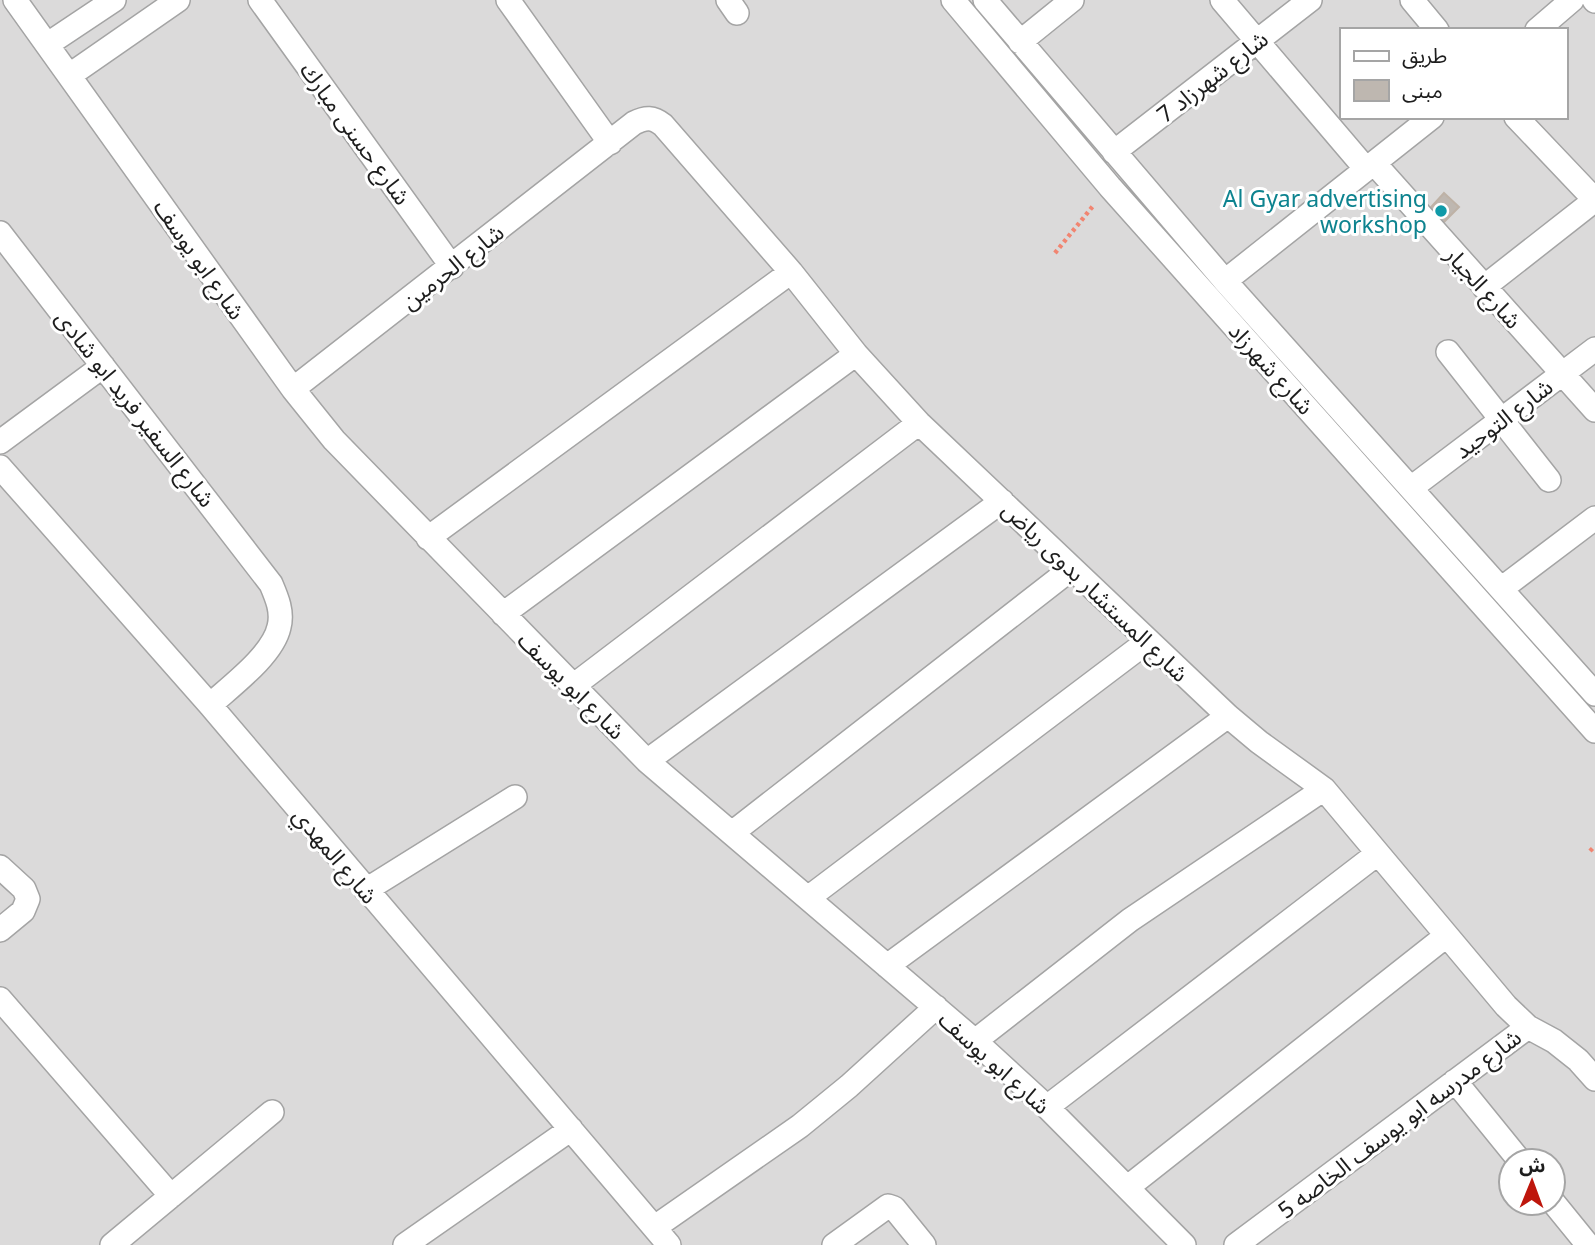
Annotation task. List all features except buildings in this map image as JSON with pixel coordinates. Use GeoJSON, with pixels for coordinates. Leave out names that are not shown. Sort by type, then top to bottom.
{"type":"FeatureCollection","features":[{"type":"Feature","properties":{"kind":"street","name":"شارع ابو يوسف"},"geometry":{"type":"LineString","coordinates":[[15,0],[293,389],[334,440],[648,761],[975,1041],[1047,1107],[1184,1245]]}},
{"type":"Feature","properties":{"kind":"street"},"geometry":{"type":"LineString","coordinates":[[48,44],[114,0]]}},
{"type":"Feature","properties":{"kind":"street"},"geometry":{"type":"LineString","coordinates":[[70,75],[178,0]]}},
{"type":"Feature","properties":{"kind":"street","name":"شارع حسنى مبارك"},"geometry":{"type":"LineString","coordinates":[[260,0],[452,267]]}},
{"type":"Feature","properties":{"kind":"street"},"geometry":{"type":"LineString","coordinates":[[508,0],[610,143]]}},
{"type":"Feature","properties":{"kind":"street","name":"شارع شهرزاد"},"geometry":{"type":"LineString","coordinates":[[953,0],[1110,187],[1595,732]]}},
{"type":"Feature","properties":{"kind":"street","name":"شارع شهرزاد"},"geometry":{"type":"LineString","coordinates":[[985,0],[1225,281],[1595,694]]}},
{"type":"Feature","properties":{"kind":"street"},"geometry":{"type":"LineString","coordinates":[[1020,42],[1072,0]]}},
{"type":"Feature","properties":{"kind":"street","name":"شارع الجيار"},"geometry":{"type":"LineString","coordinates":[[1222,0],[1370,166],[1485,287],[1595,410]]}},
{"type":"Feature","properties":{"kind":"street","name":"شارع شهرزاد 7"},"geometry":{"type":"LineString","coordinates":[[1114,152],[1310,0]]}},
{"type":"Feature","properties":{"kind":"street"},"geometry":{"type":"LineString","coordinates":[[1412,0],[1435,28]]}},
{"type":"Feature","properties":{"kind":"street"},"geometry":{"type":"LineString","coordinates":[[1539,28],[1572,0]]}},
{"type":"Feature","properties":{"kind":"street","name":"شارع المستشار بدوى رياض"},"geometry":{"type":"LineString","coordinates":[[610,143],[644,118],[655,118],[663,125],[791,272],[856,354],[919,423],[1228,716],[1269,750],[1324,789],[1506,1006],[1528,1027],[1554,1041],[1578,1059],[1595,1079]]}},
{"type":"Feature","properties":{"kind":"street"},"geometry":{"type":"LineString","coordinates":[[1225,281],[1429,119]]}},
{"type":"Feature","properties":{"kind":"street"},"geometry":{"type":"LineString","coordinates":[[1485,287],[1595,200],[1518,119]]}},
{"type":"Feature","properties":{"kind":"street","name":"شارع الحرمين"},"geometry":{"type":"LineString","coordinates":[[293,389],[610,143]]}},
{"type":"Feature","properties":{"kind":"street"},"geometry":{"type":"LineString","coordinates":[[1110,187],[1130,171]]}},
{"type":"Feature","properties":{"kind":"street","name":"شارع السفير فريد ابو شادى"},"geometry":{"type":"LineString","coordinates":[[0,233],[271,584],[279,604],[280,626],[272,646],[210,705]]}},
{"type":"Feature","properties":{"kind":"street"},"geometry":{"type":"LineString","coordinates":[[428,538],[791,272]]}},
{"type":"Feature","properties":{"kind":"street","name":"شارع التوحيد"},"geometry":{"type":"LineString","coordinates":[[1410,488],[1595,349]]}},
{"type":"Feature","properties":{"kind":"street"},"geometry":{"type":"LineString","coordinates":[[1448,352],[1549,480]]}},
{"type":"Feature","properties":{"kind":"street"},"geometry":{"type":"LineString","coordinates":[[503,614],[856,354]]}},
{"type":"Feature","properties":{"kind":"street"},"geometry":{"type":"LineString","coordinates":[[0,442],[103,366]]}},
{"type":"Feature","properties":{"kind":"street"},"geometry":{"type":"LineString","coordinates":[[573,686],[919,423]]}},
{"type":"Feature","properties":{"kind":"street","name":"شارع المهدي"},"geometry":{"type":"LineString","coordinates":[[0,467],[210,705],[662,1236]]}},
{"type":"Feature","properties":{"kind":"street"},"geometry":{"type":"LineString","coordinates":[[648,761],[1002,501]]}},
{"type":"Feature","properties":{"kind":"street"},"geometry":{"type":"LineString","coordinates":[[1501,589],[1595,518]]}},
{"type":"Feature","properties":{"kind":"street"},"geometry":{"type":"LineString","coordinates":[[732,833],[1071,569]]}},
{"type":"Feature","properties":{"kind":"street"},"geometry":{"type":"LineString","coordinates":[[808,898],[1148,641]]}},
{"type":"Feature","properties":{"kind":"street"},"geometry":{"type":"LineString","coordinates":[[887,966],[1228,716]]}},
{"type":"Feature","properties":{"kind":"street"},"geometry":{"type":"LineString","coordinates":[[975,1041],[1130,920],[1324,789]]}},
{"type":"Feature","properties":{"kind":"street"},"geometry":{"type":"LineString","coordinates":[[366,890],[514,797]]}},
{"type":"Feature","properties":{"kind":"street"},"geometry":{"type":"LineString","coordinates":[[1047,1107],[1377,854]]}},
{"type":"Feature","properties":{"kind":"street"},"geometry":{"type":"LineString","coordinates":[[0,867],[24,889],[28,900],[23,911],[0,930]]}},
{"type":"Feature","properties":{"kind":"street"},"geometry":{"type":"LineString","coordinates":[[1128,1188],[1446,936]]}},
{"type":"Feature","properties":{"kind":"street"},"geometry":{"type":"LineString","coordinates":[[0,999],[171,1196]]}},
{"type":"Feature","properties":{"kind":"street"},"geometry":{"type":"LineString","coordinates":[[662,1236],[849,1086],[936,1007]]}},
{"type":"Feature","properties":{"kind":"street","name":"شارع مدرسه ابو يوسف الخاصه 5"},"geometry":{"type":"LineString","coordinates":[[1236,1245],[1528,1027]]}},
{"type":"Feature","properties":{"kind":"street"},"geometry":{"type":"LineString","coordinates":[[1455,1081],[1509,1147]]}},
{"type":"Feature","properties":{"kind":"street"},"geometry":{"type":"LineString","coordinates":[[112,1245],[272,1112]]}},
{"type":"Feature","properties":{"kind":"street"},"geometry":{"type":"LineString","coordinates":[[405,1245],[571,1129]]}},
{"type":"Feature","properties":{"kind":"street"},"geometry":{"type":"LineString","coordinates":[[834,1245],[888,1206],[894,1208],[924,1245]]}},
{"type":"Feature","properties":{"kind":"street"},"geometry":{"type":"LineString","coordinates":[[1565,1217],[1588,1245]]}},
{"type":"Feature","properties":{"kind":"path"},"geometry":{"type":"LineString","coordinates":[[1055,253],[1110,187]]}},
{"type":"Feature","properties":{"kind":"shaded area"},"geometry":{"type":"Polygon","coordinates":[[[0,0],[1595,0],[1595,1245],[0,1245],[0,0]]]}},
{"type":"Feature","properties":{"kind":"place","name":"Al Gyar advertising workshop"},"geometry":{"type":"Point","coordinates":[1441,211]}}]}
